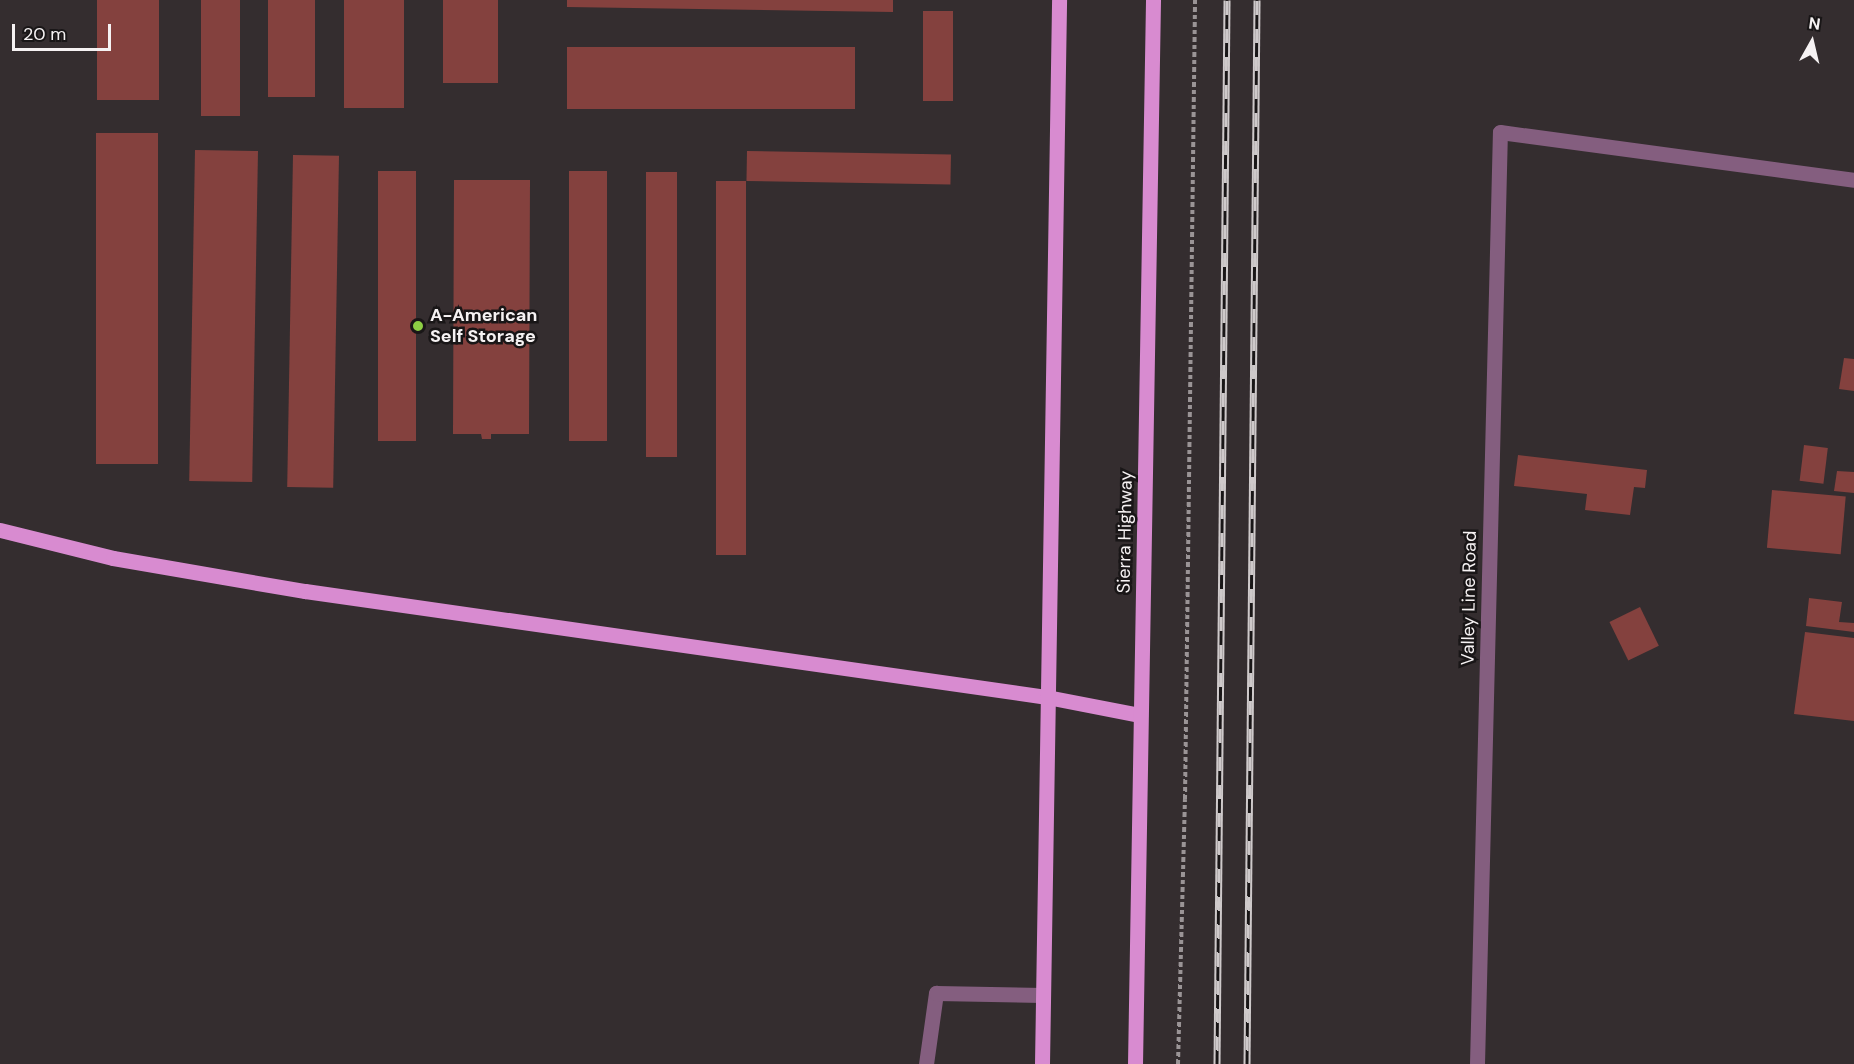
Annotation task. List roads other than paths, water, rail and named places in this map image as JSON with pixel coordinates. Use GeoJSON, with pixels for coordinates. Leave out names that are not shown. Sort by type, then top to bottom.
{"type":"FeatureCollection","features":[{"type":"Feature","properties":{"kind":"main road"},"geometry":{"type":"LineString","coordinates":[[1042,1064],[1059,0]]}},
{"type":"Feature","properties":{"kind":"main road","name":"Sierra Highway"},"geometry":{"type":"LineString","coordinates":[[1134,1064],[1153,0]]}},
{"type":"Feature","properties":{"kind":"main road"},"geometry":{"type":"LineString","coordinates":[[0,530],[113,558],[305,591],[1047,697],[1140,715]]}},
{"type":"Feature","properties":{"kind":"street","name":"Valley Line Road"},"geometry":{"type":"LineString","coordinates":[[1477,1064],[1500,132],[1854,180]]}},
{"type":"Feature","properties":{"kind":"street"},"geometry":{"type":"LineString","coordinates":[[926,1064],[936,993],[1043,995]]}},
{"type":"Feature","properties":{"kind":"railway"},"geometry":{"type":"LineString","coordinates":[[1217,1064],[1227,0]]}},
{"type":"Feature","properties":{"kind":"railway"},"geometry":{"type":"LineString","coordinates":[[1247,1064],[1257,0]]}},
{"type":"Feature","properties":{"kind":"place","name":"A-American Self Storage"},"geometry":{"type":"Point","coordinates":[418,326]}}]}
